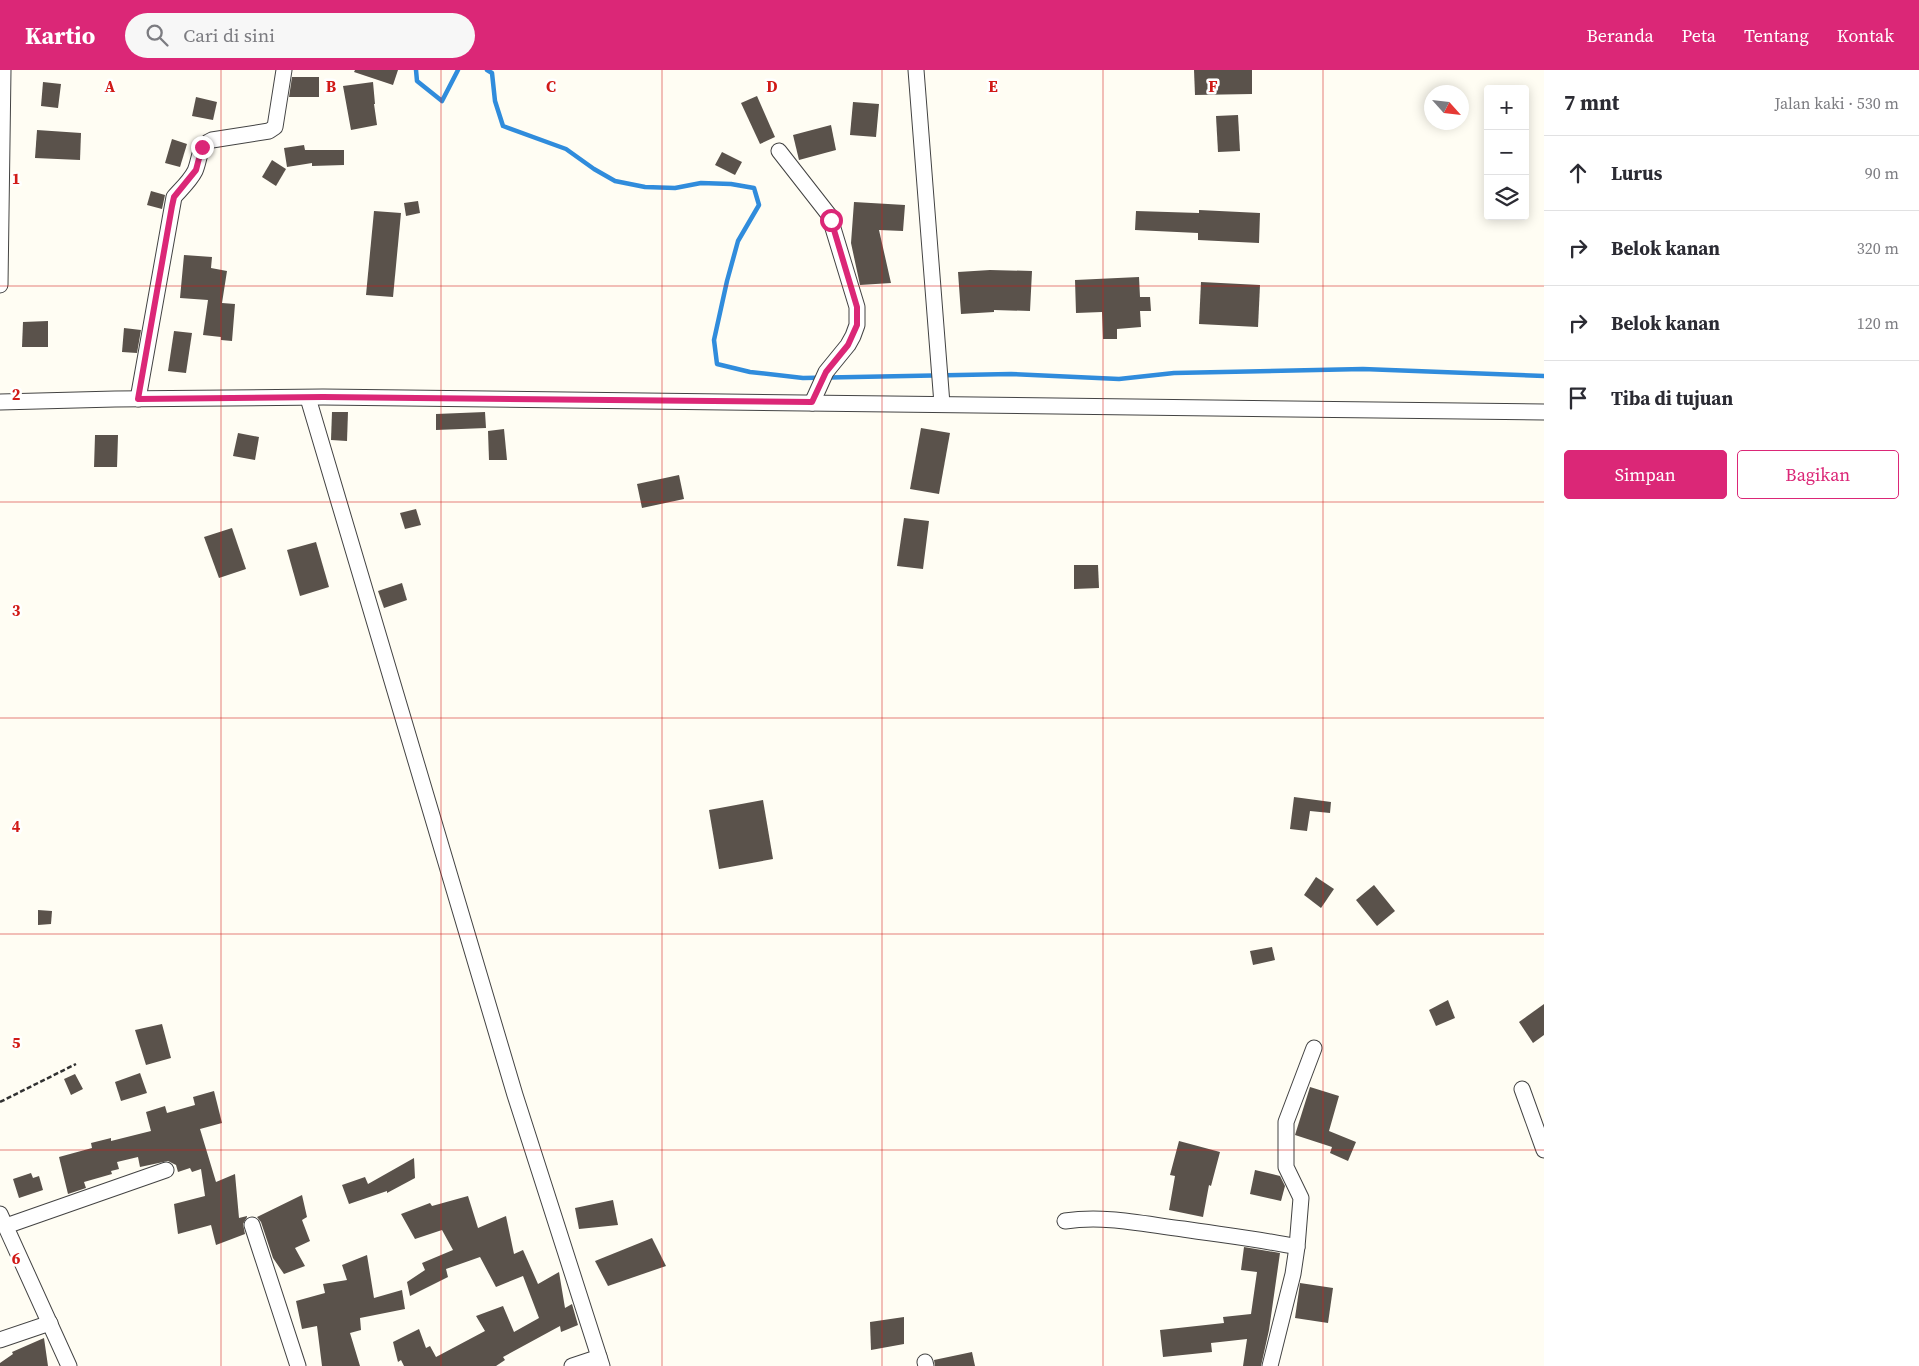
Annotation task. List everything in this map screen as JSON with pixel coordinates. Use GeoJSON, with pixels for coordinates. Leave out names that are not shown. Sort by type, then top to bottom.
{"type":"FeatureCollection","features":[{"type":"Feature","properties":{"kind":"street"},"geometry":{"type":"LineString","coordinates":[[0,285],[3,70]]}},
{"type":"Feature","properties":{"kind":"street"},"geometry":{"type":"LineString","coordinates":[[138,399],[174,197],[194,172],[202,147],[207,142],[269,131],[275,127],[284,70]]}},
{"type":"Feature","properties":{"kind":"street"},"geometry":{"type":"LineString","coordinates":[[916,70],[942,404]]}},
{"type":"Feature","properties":{"kind":"street"},"geometry":{"type":"LineString","coordinates":[[779,151],[829,215],[857,307],[857,325],[853,336],[826,372],[812,402]]}},
{"type":"Feature","properties":{"kind":"street"},"geometry":{"type":"LineString","coordinates":[[308,398],[512,1086],[601,1361],[572,1366]]}},
{"type":"Feature","properties":{"kind":"street"},"geometry":{"type":"LineString","coordinates":[[0,402],[308,398],[812,402],[1544,412]]}},
{"type":"Feature","properties":{"kind":"street"},"geometry":{"type":"LineString","coordinates":[[1270,1366],[1293,1274],[1301,1198],[1286,1167],[1286,1122],[1314,1048]]}},
{"type":"Feature","properties":{"kind":"street"},"geometry":{"type":"LineString","coordinates":[[1522,1089],[1544,1150]]}},
{"type":"Feature","properties":{"kind":"street"},"geometry":{"type":"LineString","coordinates":[[69,1366],[3,1220],[166,1170]]}},
{"type":"Feature","properties":{"kind":"street"},"geometry":{"type":"LineString","coordinates":[[1065,1221],[1086,1218],[1128,1221],[1252,1238],[1297,1247]]}},
{"type":"Feature","properties":{"kind":"street"},"geometry":{"type":"LineString","coordinates":[[252,1225],[298,1366]]}},
{"type":"Feature","properties":{"kind":"street"},"geometry":{"type":"LineString","coordinates":[[0,1340],[50,1323]]}},
{"type":"Feature","properties":{"kind":"path"},"geometry":{"type":"LineString","coordinates":[[0,1102],[76,1064]]}},
{"type":"Feature","properties":{"kind":"building"},"geometry":{"type":"Polygon","coordinates":[[[355,70],[398,70],[393,85],[354,72],[355,70]]]}},
{"type":"Feature","properties":{"kind":"building"},"geometry":{"type":"Polygon","coordinates":[[[1194,70],[1252,70],[1252,94],[1195,95],[1194,70]]]}},
{"type":"Feature","properties":{"kind":"building"},"geometry":{"type":"Polygon","coordinates":[[[292,77],[319,77],[319,97],[289,97],[292,77]]]}},
{"type":"Feature","properties":{"kind":"building"},"geometry":{"type":"Polygon","coordinates":[[[43,82],[61,84],[58,108],[41,106],[43,82]]]}},
{"type":"Feature","properties":{"kind":"building"},"geometry":{"type":"Polygon","coordinates":[[[373,82],[377,125],[351,130],[343,86],[373,82]]]}},
{"type":"Feature","properties":{"kind":"building"},"geometry":{"type":"Polygon","coordinates":[[[757,96],[775,137],[760,144],[741,103],[757,96]]]}},
{"type":"Feature","properties":{"kind":"building"},"geometry":{"type":"Polygon","coordinates":[[[196,97],[217,102],[213,120],[192,116],[196,97]]]}},
{"type":"Feature","properties":{"kind":"building"},"geometry":{"type":"Polygon","coordinates":[[[853,102],[879,104],[876,137],[850,135],[853,102]]]}},
{"type":"Feature","properties":{"kind":"building"},"geometry":{"type":"Polygon","coordinates":[[[1238,115],[1240,151],[1218,152],[1216,116],[1238,115]]]}},
{"type":"Feature","properties":{"kind":"building"},"geometry":{"type":"Polygon","coordinates":[[[831,125],[836,150],[799,160],[793,135],[831,125]]]}},
{"type":"Feature","properties":{"kind":"building"},"geometry":{"type":"Polygon","coordinates":[[[37,130],[81,133],[80,160],[35,158],[37,130]]]}},
{"type":"Feature","properties":{"kind":"building"},"geometry":{"type":"Polygon","coordinates":[[[172,139],[187,144],[180,167],[165,163],[172,139]]]}},
{"type":"Feature","properties":{"kind":"building"},"geometry":{"type":"Polygon","coordinates":[[[304,145],[305,150],[344,150],[344,165],[312,166],[312,163],[287,167],[284,148],[304,145]]]}},
{"type":"Feature","properties":{"kind":"building"},"geometry":{"type":"Polygon","coordinates":[[[722,152],[742,162],[735,175],[715,165],[722,152]]]}},
{"type":"Feature","properties":{"kind":"building"},"geometry":{"type":"Polygon","coordinates":[[[272,160],[286,169],[276,186],[262,177],[272,160]]]}},
{"type":"Feature","properties":{"kind":"building"},"geometry":{"type":"Polygon","coordinates":[[[151,191],[165,195],[162,209],[147,205],[151,191]]]}},
{"type":"Feature","properties":{"kind":"building"},"geometry":{"type":"Polygon","coordinates":[[[418,201],[420,213],[406,216],[404,203],[418,201]]]}},
{"type":"Feature","properties":{"kind":"building"},"geometry":{"type":"Polygon","coordinates":[[[854,202],[905,205],[903,231],[879,230],[891,283],[860,285],[851,243],[854,202]]]}},
{"type":"Feature","properties":{"kind":"building"},"geometry":{"type":"Polygon","coordinates":[[[1199,210],[1260,213],[1259,243],[1198,240],[1198,233],[1135,230],[1136,211],[1199,213],[1199,210]]]}},
{"type":"Feature","properties":{"kind":"building"},"geometry":{"type":"Polygon","coordinates":[[[374,211],[401,213],[393,297],[366,295],[374,211]]]}},
{"type":"Feature","properties":{"kind":"building"},"geometry":{"type":"Polygon","coordinates":[[[184,255],[212,257],[211,268],[227,271],[222,303],[235,304],[232,341],[221,340],[221,337],[203,335],[208,300],[180,298],[184,255]]]}},
{"type":"Feature","properties":{"kind":"building"},"geometry":{"type":"Polygon","coordinates":[[[990,270],[1032,271],[1030,311],[994,310],[994,312],[961,314],[958,272],[990,270]]]}},
{"type":"Feature","properties":{"kind":"building"},"geometry":{"type":"Polygon","coordinates":[[[1139,277],[1140,297],[1150,297],[1151,311],[1140,311],[1141,327],[1117,329],[1117,339],[1103,339],[1102,312],[1076,313],[1075,280],[1139,277]]]}},
{"type":"Feature","properties":{"kind":"building"},"geometry":{"type":"Polygon","coordinates":[[[1201,282],[1260,285],[1258,327],[1199,324],[1201,282]]]}},
{"type":"Feature","properties":{"kind":"building"},"geometry":{"type":"Polygon","coordinates":[[[48,321],[48,347],[22,347],[23,322],[48,321]]]}},
{"type":"Feature","properties":{"kind":"building"},"geometry":{"type":"Polygon","coordinates":[[[124,328],[141,330],[137,353],[122,352],[124,328]]]}},
{"type":"Feature","properties":{"kind":"building"},"geometry":{"type":"Polygon","coordinates":[[[174,331],[192,333],[186,373],[168,371],[174,331]]]}},
{"type":"Feature","properties":{"kind":"building"},"geometry":{"type":"Polygon","coordinates":[[[332,412],[348,412],[347,441],[331,440],[332,412]]]}},
{"type":"Feature","properties":{"kind":"building"},"geometry":{"type":"Polygon","coordinates":[[[485,412],[486,428],[436,430],[436,414],[485,412]]]}},
{"type":"Feature","properties":{"kind":"building"},"geometry":{"type":"Polygon","coordinates":[[[921,428],[950,433],[939,494],[910,489],[921,428]]]}},
{"type":"Feature","properties":{"kind":"building"},"geometry":{"type":"Polygon","coordinates":[[[504,429],[507,460],[489,460],[488,431],[504,429]]]}},
{"type":"Feature","properties":{"kind":"building"},"geometry":{"type":"Polygon","coordinates":[[[238,433],[259,437],[255,460],[233,456],[238,433]]]}},
{"type":"Feature","properties":{"kind":"building"},"geometry":{"type":"Polygon","coordinates":[[[95,435],[118,435],[117,467],[94,467],[95,435]]]}},
{"type":"Feature","properties":{"kind":"building"},"geometry":{"type":"Polygon","coordinates":[[[679,475],[684,499],[642,508],[637,484],[679,475]]]}},
{"type":"Feature","properties":{"kind":"building"},"geometry":{"type":"Polygon","coordinates":[[[416,509],[421,525],[405,529],[400,513],[416,509]]]}},
{"type":"Feature","properties":{"kind":"building"},"geometry":{"type":"Polygon","coordinates":[[[904,518],[929,521],[923,569],[897,566],[904,518]]]}},
{"type":"Feature","properties":{"kind":"building"},"geometry":{"type":"Polygon","coordinates":[[[232,528],[246,569],[219,578],[204,537],[232,528]]]}},
{"type":"Feature","properties":{"kind":"building"},"geometry":{"type":"Polygon","coordinates":[[[316,542],[329,587],[300,596],[287,550],[316,542]]]}},
{"type":"Feature","properties":{"kind":"building"},"geometry":{"type":"Polygon","coordinates":[[[1074,565],[1098,565],[1099,588],[1074,589],[1074,565]]]}},
{"type":"Feature","properties":{"kind":"building"},"geometry":{"type":"Polygon","coordinates":[[[402,583],[407,600],[384,608],[378,591],[402,583]]]}},
{"type":"Feature","properties":{"kind":"building"},"geometry":{"type":"Polygon","coordinates":[[[1294,797],[1331,802],[1330,813],[1310,811],[1307,831],[1290,829],[1294,797]]]}},
{"type":"Feature","properties":{"kind":"building"},"geometry":{"type":"Polygon","coordinates":[[[763,800],[773,859],[719,869],[709,810],[763,800]]]}},
{"type":"Feature","properties":{"kind":"building"},"geometry":{"type":"Polygon","coordinates":[[[1316,877],[1334,889],[1321,908],[1304,895],[1316,877]]]}},
{"type":"Feature","properties":{"kind":"building"},"geometry":{"type":"Polygon","coordinates":[[[1374,885],[1395,911],[1377,926],[1356,900],[1374,885]]]}},
{"type":"Feature","properties":{"kind":"building"},"geometry":{"type":"Polygon","coordinates":[[[38,910],[52,911],[51,924],[38,925],[38,910]]]}},
{"type":"Feature","properties":{"kind":"building"},"geometry":{"type":"Polygon","coordinates":[[[1272,947],[1275,960],[1253,965],[1250,951],[1272,947]]]}},
{"type":"Feature","properties":{"kind":"building"},"geometry":{"type":"Polygon","coordinates":[[[1448,1000],[1455,1018],[1436,1026],[1429,1010],[1448,1000]]]}},
{"type":"Feature","properties":{"kind":"building"},"geometry":{"type":"Polygon","coordinates":[[[1544,1004],[1544,1035],[1533,1043],[1519,1022],[1544,1004]]]}},
{"type":"Feature","properties":{"kind":"building"},"geometry":{"type":"Polygon","coordinates":[[[162,1024],[171,1058],[146,1065],[135,1030],[162,1024]]]}},
{"type":"Feature","properties":{"kind":"building"},"geometry":{"type":"Polygon","coordinates":[[[140,1073],[147,1093],[121,1101],[115,1082],[140,1073]]]}},
{"type":"Feature","properties":{"kind":"building"},"geometry":{"type":"Polygon","coordinates":[[[75,1074],[83,1089],[71,1095],[64,1079],[75,1074]]]}},
{"type":"Feature","properties":{"kind":"building"},"geometry":{"type":"Polygon","coordinates":[[[1310,1087],[1339,1096],[1329,1131],[1356,1142],[1348,1161],[1330,1153],[1332,1147],[1295,1135],[1310,1087]]]}},
{"type":"Feature","properties":{"kind":"building"},"geometry":{"type":"Polygon","coordinates":[[[214,1091],[222,1123],[200,1129],[216,1182],[235,1174],[239,1218],[247,1216],[243,1224],[245,1234],[216,1245],[211,1225],[178,1234],[174,1204],[205,1196],[201,1169],[192,1172],[190,1168],[178,1172],[176,1165],[168,1161],[140,1167],[138,1157],[117,1162],[119,1169],[111,1171],[112,1174],[84,1182],[86,1188],[68,1194],[59,1157],[92,1148],[91,1143],[111,1138],[111,1141],[151,1131],[146,1112],[165,1106],[167,1113],[195,1105],[193,1097],[214,1091]]]}},
{"type":"Feature","properties":{"kind":"building"},"geometry":{"type":"Polygon","coordinates":[[[1179,1141],[1220,1152],[1211,1186],[1209,1185],[1203,1217],[1169,1210],[1175,1176],[1170,1175],[1179,1141]]]}},
{"type":"Feature","properties":{"kind":"building"},"geometry":{"type":"Polygon","coordinates":[[[414,1158],[415,1178],[387,1193],[387,1191],[349,1204],[342,1185],[365,1177],[368,1184],[414,1158]]]}},
{"type":"Feature","properties":{"kind":"building"},"geometry":{"type":"Polygon","coordinates":[[[1255,1170],[1280,1176],[1285,1186],[1281,1201],[1250,1194],[1255,1170]]]}},
{"type":"Feature","properties":{"kind":"building"},"geometry":{"type":"Polygon","coordinates":[[[31,1173],[33,1178],[39,1176],[43,1190],[19,1198],[13,1179],[31,1173]]]}},
{"type":"Feature","properties":{"kind":"building"},"geometry":{"type":"Polygon","coordinates":[[[302,1195],[307,1217],[302,1220],[310,1241],[295,1248],[305,1266],[284,1274],[273,1258],[261,1222],[257,1217],[302,1195]]]}},
{"type":"Feature","properties":{"kind":"building"},"geometry":{"type":"Polygon","coordinates":[[[468,1196],[478,1228],[506,1216],[514,1254],[523,1250],[538,1284],[559,1272],[565,1308],[572,1304],[578,1325],[561,1332],[560,1326],[503,1357],[505,1360],[496,1366],[404,1366],[401,1360],[398,1362],[393,1342],[419,1329],[426,1348],[430,1346],[436,1357],[485,1331],[476,1316],[503,1306],[514,1332],[539,1318],[523,1276],[496,1287],[480,1257],[446,1269],[448,1277],[410,1296],[407,1282],[425,1270],[422,1263],[453,1250],[442,1230],[415,1239],[401,1214],[430,1203],[432,1206],[468,1196]]]}},
{"type":"Feature","properties":{"kind":"building"},"geometry":{"type":"Polygon","coordinates":[[[613,1200],[618,1225],[579,1229],[575,1208],[613,1200]]]}},
{"type":"Feature","properties":{"kind":"building"},"geometry":{"type":"Polygon","coordinates":[[[652,1238],[666,1266],[608,1286],[595,1261],[652,1238]]]}},
{"type":"Feature","properties":{"kind":"building"},"geometry":{"type":"Polygon","coordinates":[[[1244,1247],[1280,1253],[1269,1330],[1261,1366],[1243,1366],[1247,1339],[1211,1343],[1212,1352],[1163,1357],[1160,1330],[1224,1323],[1223,1317],[1251,1314],[1257,1272],[1241,1270],[1244,1247]]]}},
{"type":"Feature","properties":{"kind":"building"},"geometry":{"type":"Polygon","coordinates":[[[367,1255],[374,1298],[402,1290],[405,1309],[360,1318],[361,1330],[350,1333],[360,1366],[322,1366],[317,1326],[302,1329],[296,1301],[325,1293],[323,1284],[347,1280],[342,1265],[367,1255]]]}},
{"type":"Feature","properties":{"kind":"building"},"geometry":{"type":"Polygon","coordinates":[[[1300,1283],[1333,1288],[1328,1323],[1295,1318],[1300,1283]]]}},
{"type":"Feature","properties":{"kind":"building"},"geometry":{"type":"Polygon","coordinates":[[[904,1317],[904,1344],[871,1350],[870,1322],[904,1317]]]}},
{"type":"Feature","properties":{"kind":"building"},"geometry":{"type":"Polygon","coordinates":[[[44,1338],[48,1366],[0,1366],[0,1363],[13,1354],[12,1352],[44,1338]]]}},
{"type":"Feature","properties":{"kind":"building"},"geometry":{"type":"Polygon","coordinates":[[[972,1352],[975,1366],[935,1366],[934,1360],[972,1352]]]}},
{"type":"Feature","properties":{"kind":"waterway"},"geometry":{"type":"LineString","coordinates":[[416,70],[417,81],[442,101],[458,70]]}},
{"type":"Feature","properties":{"kind":"waterway"},"geometry":{"type":"LineString","coordinates":[[487,70],[492,73],[495,101],[503,126],[566,149],[615,181],[645,187],[675,188],[701,183],[731,184],[754,188],[759,205],[738,241],[727,281],[714,340],[717,364],[750,372],[803,378],[1011,374],[1119,379],[1174,373],[1363,369],[1544,376]]}},
{"type":"Feature","properties":{"kind":"route"},"geometry":{"type":"LineString","coordinates":[[202,147],[196,170],[174,197],[138,399],[323,397],[812,402],[826,372],[853,336],[858,316],[831,220]]}}]}
